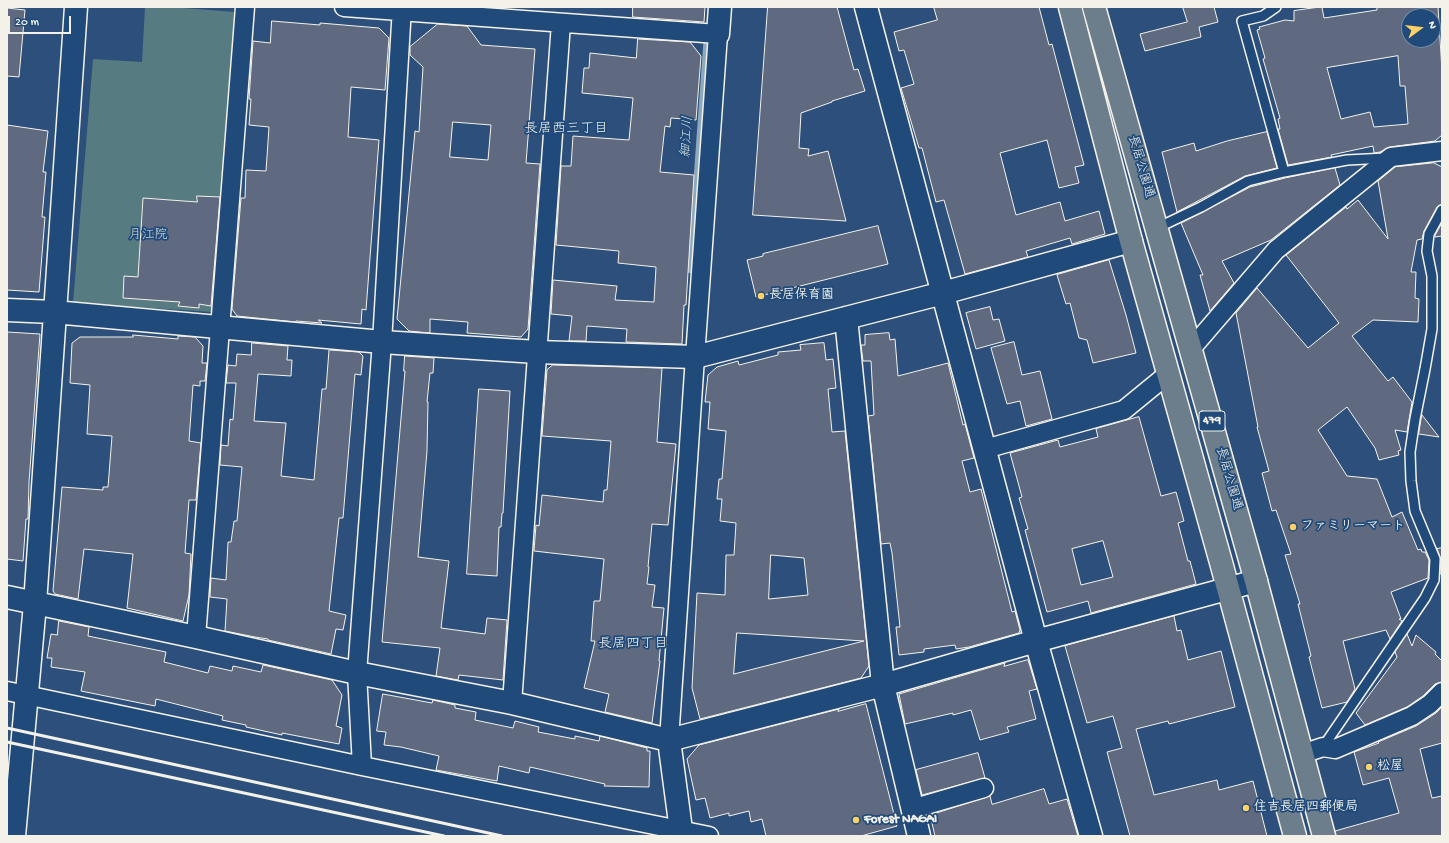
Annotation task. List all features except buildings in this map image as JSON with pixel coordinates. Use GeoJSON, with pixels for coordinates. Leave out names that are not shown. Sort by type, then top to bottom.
{"type":"FeatureCollection","features":[{"type":"Feature","properties":{"kind":"highway","name":"長居公園通"},"geometry":{"type":"LineString","coordinates":[[1070,7],[1131,241],[1295,836]]}},
{"type":"Feature","properties":{"kind":"highway","name":"長居公園通"},"geometry":{"type":"LineString","coordinates":[[1094,7],[1192,349],[1324,836]]}},
{"type":"Feature","properties":{"kind":"street"},"geometry":{"type":"LineString","coordinates":[[13,835],[17,693],[34,604],[76,7]]}},
{"type":"Feature","properties":{"kind":"street"},"geometry":{"type":"LineString","coordinates":[[196,637],[245,7]]}},
{"type":"Feature","properties":{"kind":"street"},"geometry":{"type":"LineString","coordinates":[[344,7],[401,9],[561,23],[718,34]]}},
{"type":"Feature","properties":{"kind":"street"},"geometry":{"type":"LineString","coordinates":[[681,830],[669,740],[720,7]]}},
{"type":"Feature","properties":{"kind":"street"},"geometry":{"type":"LineString","coordinates":[[866,7],[1036,641],[1091,836]]}},
{"type":"Feature","properties":{"kind":"street"},"geometry":{"type":"LineString","coordinates":[[362,766],[357,673],[382,342],[401,9]]}},
{"type":"Feature","properties":{"kind":"street"},"geometry":{"type":"LineString","coordinates":[[512,702],[561,23]]}},
{"type":"Feature","properties":{"kind":"street"},"geometry":{"type":"LineString","coordinates":[[1192,349],[1276,250],[1391,158],[1442,151]]}},
{"type":"Feature","properties":{"kind":"street"},"geometry":{"type":"LineString","coordinates":[[7,310],[54,312],[382,342],[537,352],[695,357],[943,293],[1131,241]]}},
{"type":"Feature","properties":{"kind":"street"},"geometry":{"type":"LineString","coordinates":[[846,318],[883,685],[919,836]]}},
{"type":"Feature","properties":{"kind":"street"},"geometry":{"type":"LineString","coordinates":[[985,449],[1124,410],[1168,374]]}},
{"type":"Feature","properties":{"kind":"street"},"geometry":{"type":"LineString","coordinates":[[7,597],[357,673],[512,702],[669,740],[883,685],[1036,641],[1256,581]]}},
{"type":"Feature","properties":{"kind":"street"},"geometry":{"type":"LineString","coordinates":[[1302,754],[1323,747],[1335,749],[1412,716],[1430,704],[1442,692]]}},
{"type":"Feature","properties":{"kind":"street"},"geometry":{"type":"LineString","coordinates":[[17,693],[362,766],[709,836]]}},
{"type":"Feature","properties":{"kind":"street"},"geometry":{"type":"LineString","coordinates":[[912,809],[984,788]]}},
{"type":"Feature","properties":{"kind":"lane"},"geometry":{"type":"LineString","coordinates":[[1276,7],[1263,16],[1242,22],[1284,172]]}},
{"type":"Feature","properties":{"kind":"lane"},"geometry":{"type":"LineString","coordinates":[[1157,228],[1201,207],[1248,181],[1284,172],[1347,160],[1391,158]]}},
{"type":"Feature","properties":{"kind":"lane"},"geometry":{"type":"LineString","coordinates":[[1323,747],[1425,598],[1434,580],[1435,558],[1415,511],[1411,481],[1410,452],[1432,328],[1432,276],[1427,251],[1429,234],[1442,210]]}},
{"type":"Feature","properties":{"kind":"green space","name":"月江院"},"geometry":{"type":"Polygon","coordinates":[[[145,7],[170,7],[235,12],[213,312],[73,303],[93,59],[142,62],[145,7]]]}},
{"type":"Feature","properties":{"kind":"waterway","name":"細江川"},"geometry":{"type":"LineString","coordinates":[[690,270],[707,34]]}},
{"type":"Feature","properties":{"kind":"railway"},"geometry":{"type":"LineString","coordinates":[[7,728],[502,836]]}},
{"type":"Feature","properties":{"kind":"railway"},"geometry":{"type":"LineString","coordinates":[[7,742],[444,836]]}},
{"type":"Feature","properties":{"kind":"place","name":"長居保育園"},"geometry":{"type":"Point","coordinates":[761,296]}},
{"type":"Feature","properties":{"kind":"place","name":"ファミリーマート"},"geometry":{"type":"Point","coordinates":[1293,527]}},
{"type":"Feature","properties":{"kind":"place","name":"松屋"},"geometry":{"type":"Point","coordinates":[1369,767]}},
{"type":"Feature","properties":{"kind":"place","name":"住吉長居四郵便局"},"geometry":{"type":"Point","coordinates":[1246,808]}},
{"type":"Feature","properties":{"kind":"place","name":"Forest NAGAI"},"geometry":{"type":"Point","coordinates":[856,820]}},
{"type":"Feature","properties":{"kind":"district","name":"長居西三丁目"},"geometry":{"type":"Point","coordinates":[566,130]}},
{"type":"Feature","properties":{"kind":"district","name":"長居四丁目"},"geometry":{"type":"Point","coordinates":[633,645]}}]}
